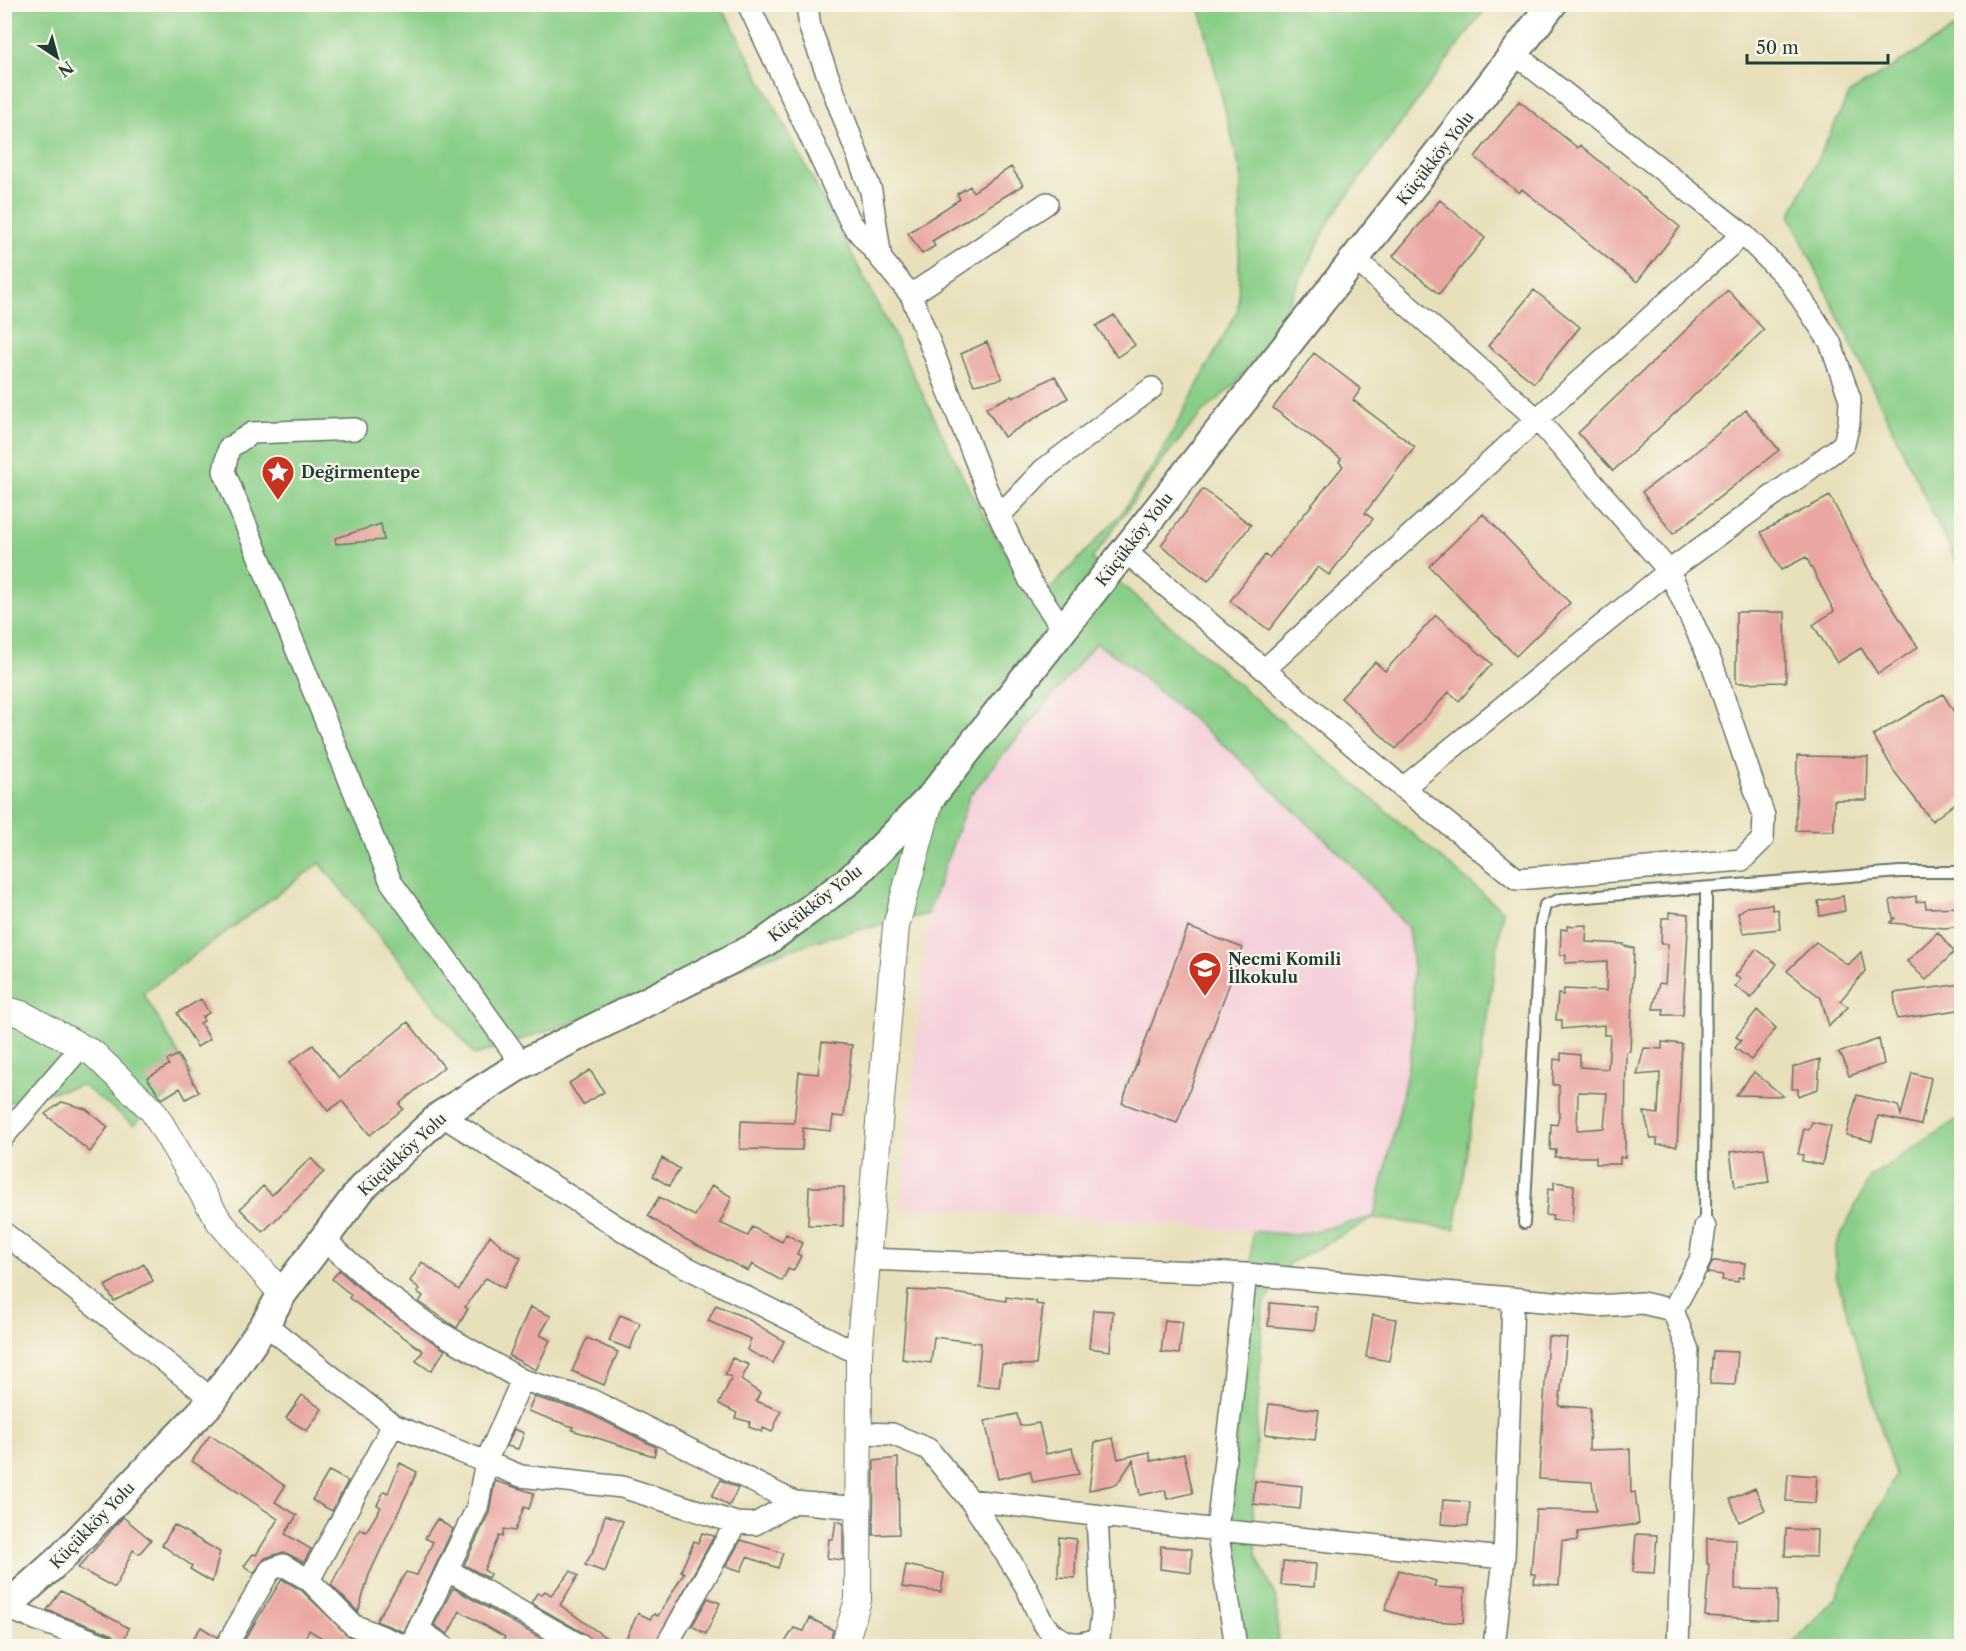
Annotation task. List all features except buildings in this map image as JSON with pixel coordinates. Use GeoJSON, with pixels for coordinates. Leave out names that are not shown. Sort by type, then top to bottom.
{"type":"FeatureCollection","features":[{"type":"Feature","properties":{"kind":"main road","name":"Küçükköy Yolu"},"geometry":{"type":"LineString","coordinates":[[5,1608],[60,1559],[213,1400],[265,1324],[282,1294],[362,1188],[441,1116],[522,1064],[764,943],[851,879],[931,797],[1355,259],[1552,4]]}},
{"type":"Feature","properties":{"kind":"street"},"geometry":{"type":"LineString","coordinates":[[748,4],[851,223],[911,295],[987,490],[1030,580],[1063,629]]}},
{"type":"Feature","properties":{"kind":"street"},"geometry":{"type":"LineString","coordinates":[[807,4],[810,28],[871,191],[881,259]]}},
{"type":"Feature","properties":{"kind":"street"},"geometry":{"type":"LineString","coordinates":[[1403,788],[1669,571],[1844,444],[1847,433],[1850,399],[1830,342],[1789,280],[1743,234],[1515,54]]}},
{"type":"Feature","properties":{"kind":"street"},"geometry":{"type":"LineString","coordinates":[[911,295],[1047,203]]}},
{"type":"Feature","properties":{"kind":"street"},"geometry":{"type":"LineString","coordinates":[[1264,670],[1537,418],[1743,234]]}},
{"type":"Feature","properties":{"kind":"street"},"geometry":{"type":"LineString","coordinates":[[1125,551],[1403,788],[1517,879],[1742,860],[1763,839],[1764,816],[1713,666],[1669,571],[1537,418],[1355,259]]}},
{"type":"Feature","properties":{"kind":"street"},"geometry":{"type":"LineString","coordinates":[[1000,515],[1043,470],[1152,388]]}},
{"type":"Feature","properties":{"kind":"street"},"geometry":{"type":"LineString","coordinates":[[355,429],[252,433],[229,448],[224,471],[391,882],[522,1064]]}},
{"type":"Feature","properties":{"kind":"street"},"geometry":{"type":"LineString","coordinates":[[844,1647],[858,1599],[859,1354],[896,926],[931,797]]}},
{"type":"Feature","properties":{"kind":"street"},"geometry":{"type":"LineString","coordinates":[[4,1009],[24,1015],[94,1054],[153,1111],[219,1221],[282,1294]]}},
{"type":"Feature","properties":{"kind":"street"},"geometry":{"type":"LineString","coordinates":[[4,1136],[81,1047]]}},
{"type":"Feature","properties":{"kind":"street"},"geometry":{"type":"LineString","coordinates":[[441,1116],[662,1255],[859,1354]]}},
{"type":"Feature","properties":{"kind":"street"},"geometry":{"type":"LineString","coordinates":[[1678,1647],[1688,1350],[1673,1310],[1700,1260],[1705,1227]]}},
{"type":"Feature","properties":{"kind":"street"},"geometry":{"type":"LineString","coordinates":[[4,1233],[213,1400]]}},
{"type":"Feature","properties":{"kind":"street"},"geometry":{"type":"LineString","coordinates":[[324,1239],[378,1288],[434,1329],[522,1380],[589,1399],[794,1502],[858,1508]]}},
{"type":"Feature","properties":{"kind":"street"},"geometry":{"type":"LineString","coordinates":[[867,1258],[1246,1274],[1513,1300],[1597,1306],[1642,1303],[1673,1310]]}},
{"type":"Feature","properties":{"kind":"street"},"geometry":{"type":"LineString","coordinates":[[1236,1647],[1217,1530],[1246,1274]]}},
{"type":"Feature","properties":{"kind":"street"},"geometry":{"type":"LineString","coordinates":[[1494,1647],[1504,1558],[1513,1300]]}},
{"type":"Feature","properties":{"kind":"street"},"geometry":{"type":"LineString","coordinates":[[265,1324],[393,1425],[521,1476],[622,1487],[736,1523],[755,1524],[794,1502]]}},
{"type":"Feature","properties":{"kind":"street"},"geometry":{"type":"LineString","coordinates":[[448,1647],[417,1637],[477,1508],[486,1462],[522,1380]]}},
{"type":"Feature","properties":{"kind":"street"},"geometry":{"type":"LineString","coordinates":[[309,1580],[393,1425]]}},
{"type":"Feature","properties":{"kind":"street"},"geometry":{"type":"LineString","coordinates":[[860,1433],[892,1434],[928,1449],[970,1500],[1027,1588],[1041,1621],[1056,1636],[1074,1644],[1088,1643],[1099,1637],[1102,1615],[1097,1515]]}},
{"type":"Feature","properties":{"kind":"street"},"geometry":{"type":"LineString","coordinates":[[970,1500],[1217,1530],[1504,1558]]}},
{"type":"Feature","properties":{"kind":"street"},"geometry":{"type":"LineString","coordinates":[[666,1647],[736,1523]]}},
{"type":"Feature","properties":{"kind":"street"},"geometry":{"type":"LineString","coordinates":[[226,1647],[270,1570],[282,1565],[309,1580],[353,1625],[396,1645]]}},
{"type":"Feature","properties":{"kind":"street"},"geometry":{"type":"LineString","coordinates":[[446,1573],[458,1576],[581,1647]]}},
{"type":"Feature","properties":{"kind":"street"},"geometry":{"type":"LineString","coordinates":[[5,1608],[107,1647]]}},
{"type":"Feature","properties":{"kind":"lane"},"geometry":{"type":"LineString","coordinates":[[1524,1223],[1540,927],[1545,905],[1561,899],[1900,872],[1962,872]]}},
{"type":"Feature","properties":{"kind":"lane"},"geometry":{"type":"LineString","coordinates":[[1705,1227],[1706,888]]}},
{"type":"Feature","properties":{"kind":"shaded area","name":"Necmi Komili İlkokulu"},"geometry":{"type":"Polygon","coordinates":[[[1135,595],[1503,911],[1455,1229],[1374,1218],[1296,1235],[1074,1217],[901,1207],[928,914],[970,795],[1135,595]]]}},
{"type":"Feature","properties":{"kind":"green space"},"geometry":{"type":"Polygon","coordinates":[[[4,5],[717,5],[730,21],[893,333],[972,495],[1036,604],[1120,515],[1158,459],[1238,309],[1241,174],[1199,5],[1488,5],[1331,218],[1270,340],[1232,387],[1202,413],[1166,456],[1092,559],[1503,911],[1455,1229],[1374,1218],[1290,1263],[1263,1306],[1253,1504],[1256,1554],[1277,1601],[1278,1646],[1247,1646],[1228,1550],[1253,1231],[1296,1235],[1374,1217],[1413,1041],[1413,966],[1408,928],[1347,860],[1233,753],[1119,658],[1096,643],[970,795],[928,914],[825,938],[475,1055],[320,863],[143,993],[191,1075],[134,1125],[82,1085],[5,1103],[4,5]]]}},
{"type":"Feature","properties":{"kind":"green space"},"geometry":{"type":"Polygon","coordinates":[[[1958,26],[1962,30],[1961,572],[1790,216],[1850,93],[1958,26]]]}},
{"type":"Feature","properties":{"kind":"green space"},"geometry":{"type":"Polygon","coordinates":[[[1961,1117],[1961,1646],[1790,1646],[1835,1598],[1895,1476],[1836,1275],[1835,1247],[1870,1177],[1961,1117]]]}},
{"type":"Feature","properties":{"kind":"place","name":"Değirmentepe"},"geometry":{"type":"Point","coordinates":[278,501]}},
{"type":"Feature","properties":{"kind":"place","name":"Necmi Komili İlkokulu"},"geometry":{"type":"Point","coordinates":[1205,997]}}]}
